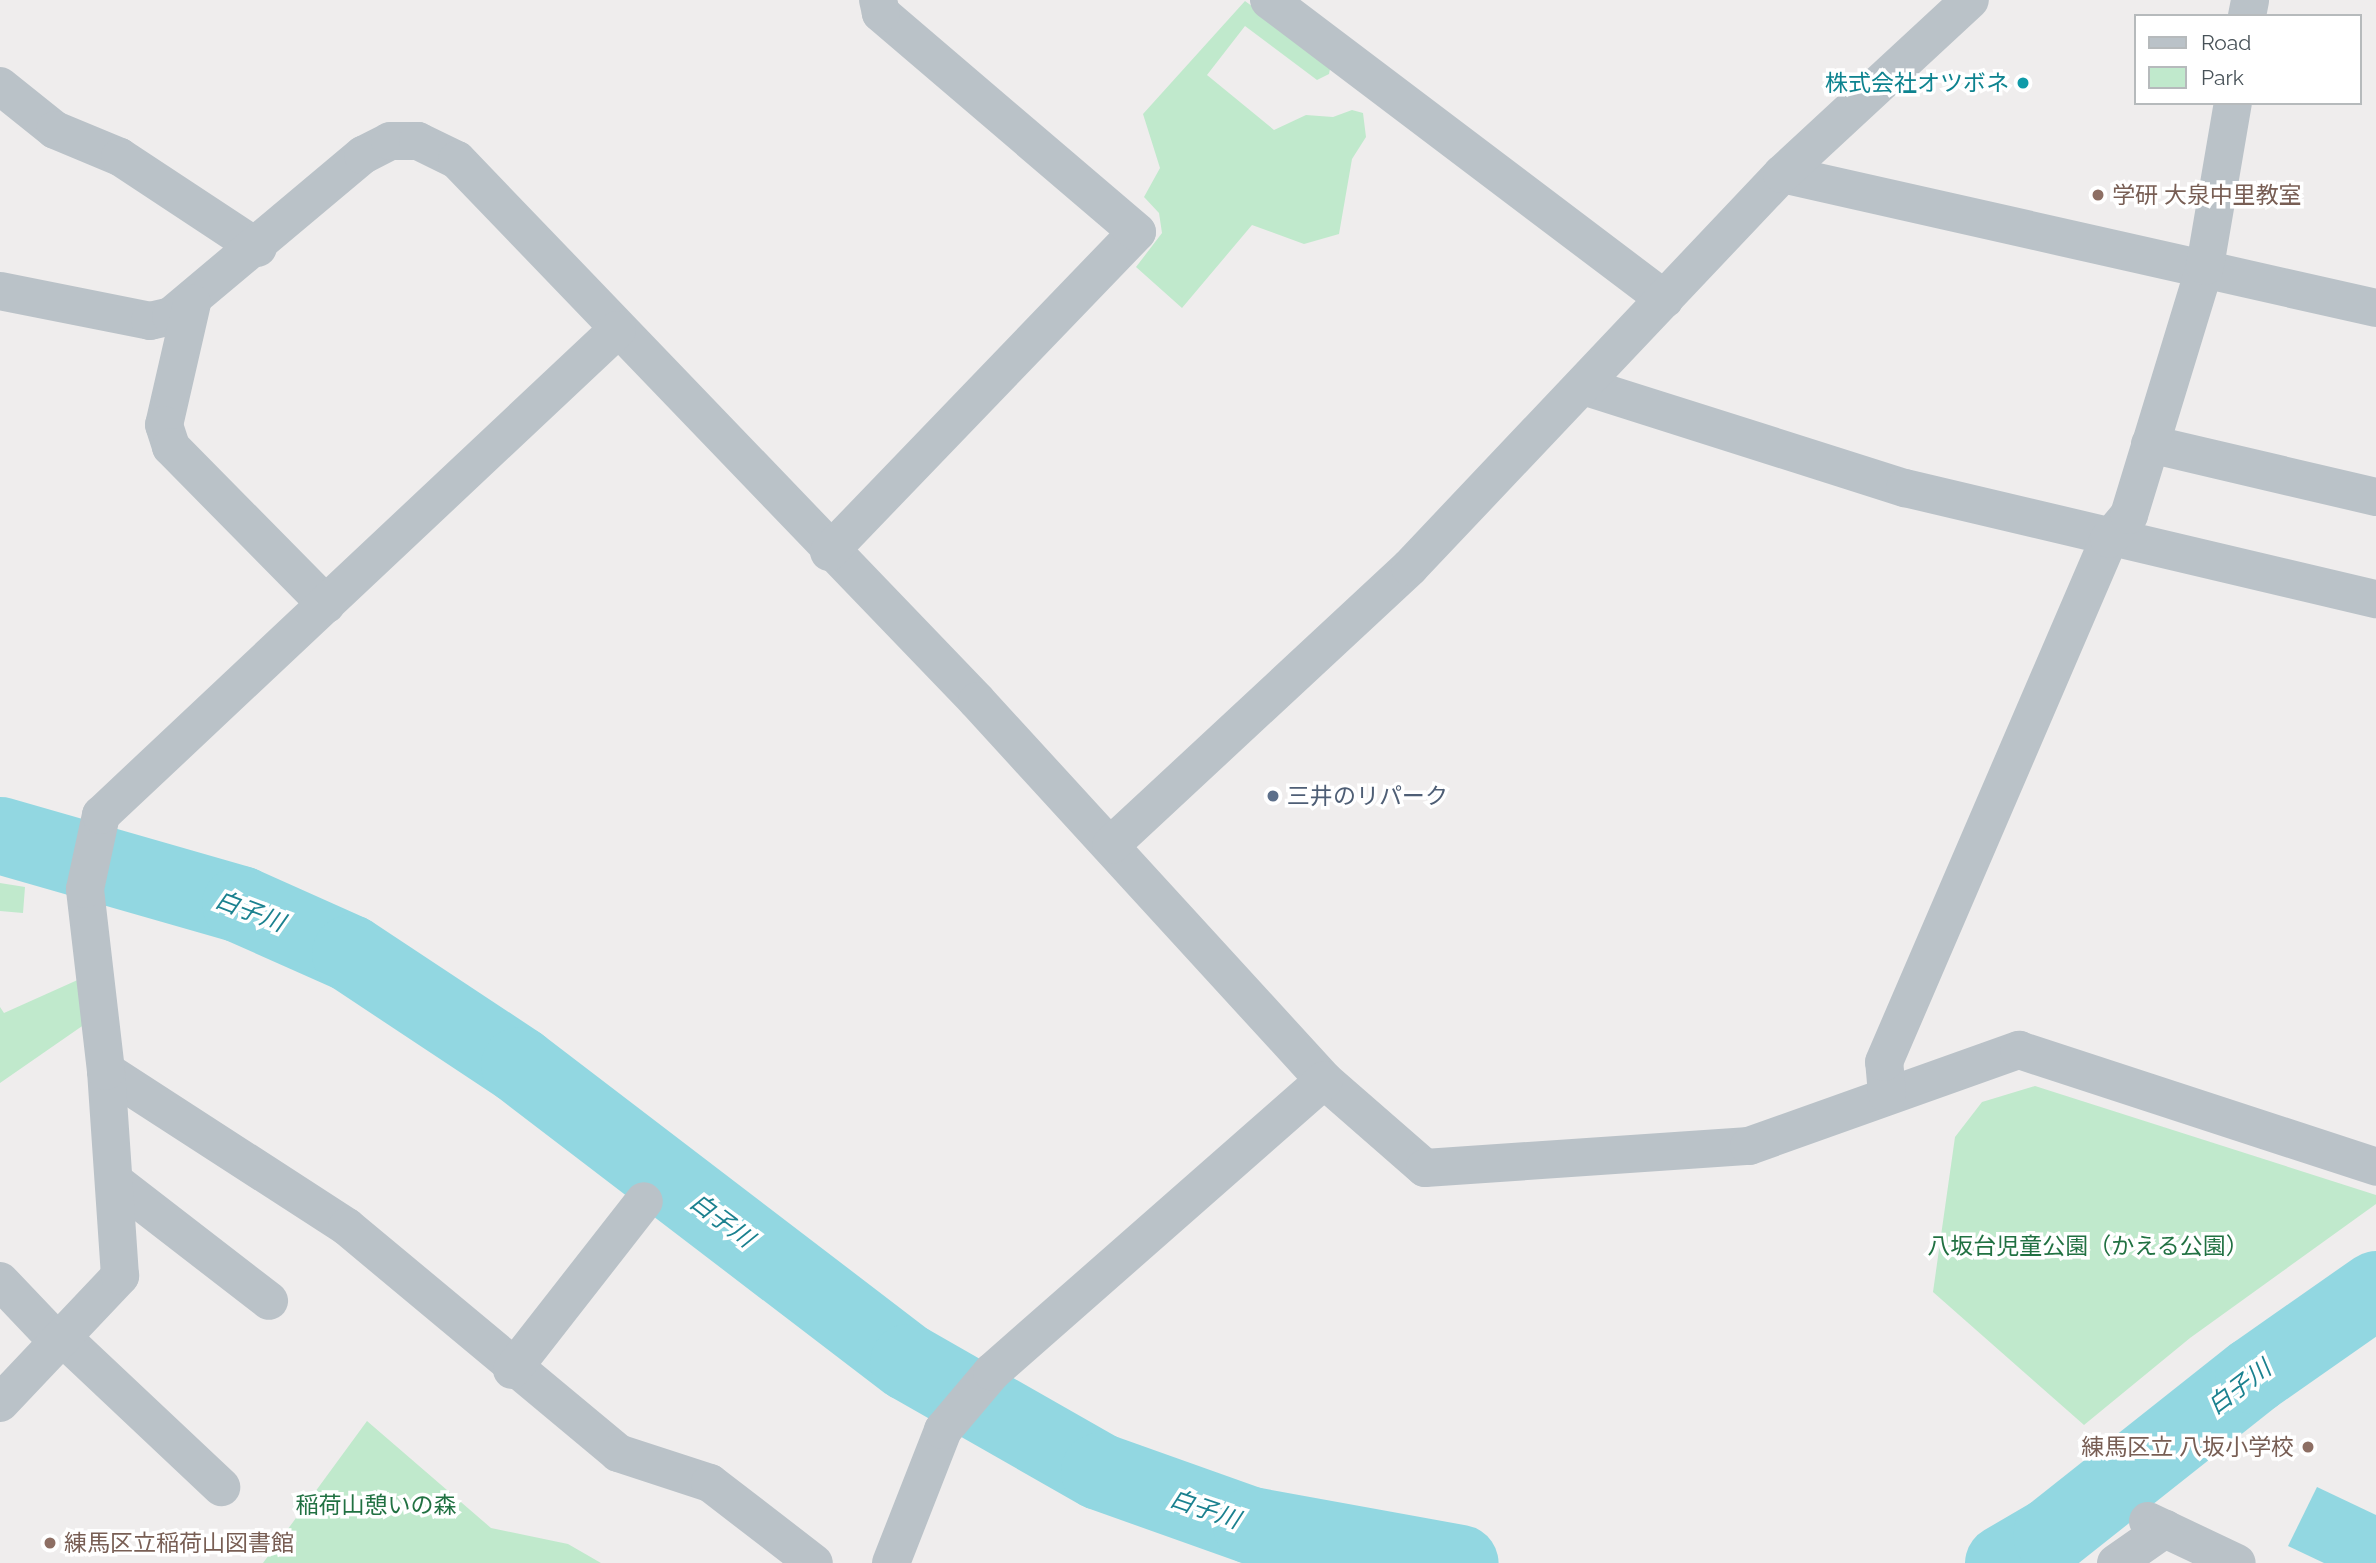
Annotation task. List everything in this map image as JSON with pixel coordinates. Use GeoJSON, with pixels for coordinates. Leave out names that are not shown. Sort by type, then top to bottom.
{"type":"FeatureCollection","features":[{"type":"Feature","properties":{"kind":"street"},"geometry":{"type":"LineString","coordinates":[[828,552],[1137,232],[881,13],[878,0]]}},
{"type":"Feature","properties":{"kind":"street"},"geometry":{"type":"LineString","coordinates":[[1269,0],[1665,299]]}},
{"type":"Feature","properties":{"kind":"street"},"geometry":{"type":"LineString","coordinates":[[1111,845],[1410,567],[1586,387],[1782,174],[1970,0]]}},
{"type":"Feature","properties":{"kind":"street"},"geometry":{"type":"LineString","coordinates":[[0,86],[55,130],[120,157],[258,248]]}},
{"type":"Feature","properties":{"kind":"street"},"geometry":{"type":"LineString","coordinates":[[1887,1094],[1884,1062],[2109,540],[2129,515],[2205,266],[2233,105]]}},
{"type":"Feature","properties":{"kind":"street"},"geometry":{"type":"LineString","coordinates":[[0,290],[150,321],[192,303],[363,155],[390,141],[418,141],[457,160],[828,552],[1111,845],[1324,1080],[1425,1168],[1749,1146],[1887,1094],[2019,1050],[2376,1167]]}},
{"type":"Feature","properties":{"kind":"street"},"geometry":{"type":"LineString","coordinates":[[1782,174],[2205,266],[2376,308]]}},
{"type":"Feature","properties":{"kind":"street"},"geometry":{"type":"LineString","coordinates":[[192,303],[164,425],[171,447],[326,604]]}},
{"type":"Feature","properties":{"kind":"street"},"geometry":{"type":"LineString","coordinates":[[0,1404],[120,1276],[106,1070],[87,880],[101,815],[617,330]]}},
{"type":"Feature","properties":{"kind":"street"},"geometry":{"type":"LineString","coordinates":[[1586,387],[1905,488],[2109,540],[2376,599]]}},
{"type":"Feature","properties":{"kind":"street"},"geometry":{"type":"LineString","coordinates":[[2150,444],[2376,497]]}},
{"type":"Feature","properties":{"kind":"street"},"geometry":{"type":"LineString","coordinates":[[106,1070],[347,1227],[512,1370],[618,1453],[710,1483],[814,1563]]}},
{"type":"Feature","properties":{"kind":"street"},"geometry":{"type":"LineString","coordinates":[[891,1563],[949,1422],[992,1372],[1324,1080]]}},
{"type":"Feature","properties":{"kind":"street"},"geometry":{"type":"LineString","coordinates":[[114,1181],[268,1301]]}},
{"type":"Feature","properties":{"kind":"street"},"geometry":{"type":"LineString","coordinates":[[512,1370],[644,1201]]}},
{"type":"Feature","properties":{"kind":"street"},"geometry":{"type":"LineString","coordinates":[[0,1281],[60,1340],[221,1487]]}},
{"type":"Feature","properties":{"kind":"street"},"geometry":{"type":"LineString","coordinates":[[2116,1563],[2156,1525],[2237,1563]]}},
{"type":"Feature","properties":{"kind":"green space"},"geometry":{"type":"Polygon","coordinates":[[[1245,1],[1331,64],[1329,74],[1317,80],[1245,26],[1207,75],[1274,130],[1306,115],[1333,117],[1352,110],[1363,113],[1366,137],[1352,159],[1339,234],[1304,244],[1252,225],[1182,308],[1136,267],[1162,233],[1159,213],[1144,197],[1160,168],[1143,114],[1245,1]]]}},
{"type":"Feature","properties":{"kind":"green space"},"geometry":{"type":"Polygon","coordinates":[[[0,883],[25,887],[23,913],[0,911],[0,883]]]}},
{"type":"Feature","properties":{"kind":"green space"},"geometry":{"type":"Polygon","coordinates":[[[82,978],[88,1022],[0,1083],[0,1007],[4,1013],[82,978]]]}},
{"type":"Feature","properties":{"kind":"green space","name":"八坂台児童公園（かえる公園）"},"geometry":{"type":"Polygon","coordinates":[[[2035,1086],[2376,1195],[2376,1204],[2190,1338],[2084,1425],[1933,1292],[1955,1137],[1982,1102],[2035,1086]]]}},
{"type":"Feature","properties":{"kind":"green space","name":"稲荷山憩いの森"},"geometry":{"type":"Polygon","coordinates":[[[367,1421],[491,1528],[568,1544],[601,1563],[263,1563],[367,1421]]]}},
{"type":"Feature","properties":{"kind":"water"},"geometry":{"type":"Polygon","coordinates":[[[2317,1487],[2376,1515],[2376,1563],[2324,1563],[2288,1546],[2317,1487]]]}},
{"type":"Feature","properties":{"kind":"waterway","name":"白子川"},"geometry":{"type":"LineString","coordinates":[[0,835],[240,904],[350,953],[519,1065],[908,1362],[1099,1471],[1251,1525],[1460,1563]]}},
{"type":"Feature","properties":{"kind":"waterway","name":"白子川"},"geometry":{"type":"LineString","coordinates":[[2003,1563],[2051,1535],[2253,1375],[2376,1289]]}},
{"type":"Feature","properties":{"kind":"place","name":"株式会社オツボネ"},"geometry":{"type":"Point","coordinates":[2023,83]}},
{"type":"Feature","properties":{"kind":"place","name":"学研 大泉中里教室"},"geometry":{"type":"Point","coordinates":[2098,195]}},
{"type":"Feature","properties":{"kind":"place","name":"三井のリパーク"},"geometry":{"type":"Point","coordinates":[1273,796]}},
{"type":"Feature","properties":{"kind":"place","name":"練馬区立 八坂小学校"},"geometry":{"type":"Point","coordinates":[2308,1447]}},
{"type":"Feature","properties":{"kind":"place","name":"練馬区立稲荷山図書館"},"geometry":{"type":"Point","coordinates":[50,1543]}}]}
